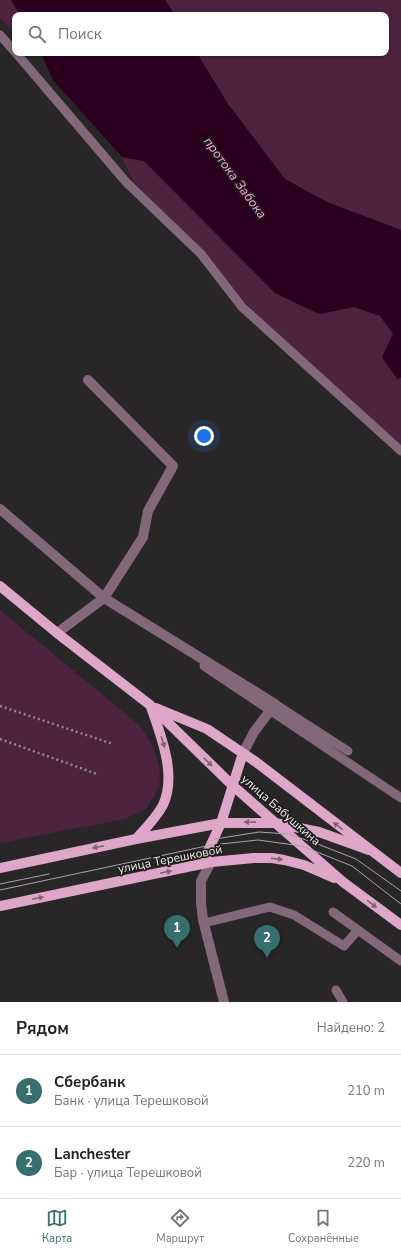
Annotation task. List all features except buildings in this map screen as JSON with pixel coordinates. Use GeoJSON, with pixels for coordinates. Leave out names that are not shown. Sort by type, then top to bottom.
{"type":"FeatureCollection","features":[{"type":"Feature","properties":{"kind":"main road","name":"улица Бабушкина"},"geometry":{"type":"LineString","coordinates":[[0,586],[57,633],[150,705],[232,785],[275,823],[343,882],[401,925]]}},
{"type":"Feature","properties":{"kind":"main road","name":"улица Бабушкина"},"geometry":{"type":"LineString","coordinates":[[150,705],[207,729],[243,753],[401,873]]}},
{"type":"Feature","properties":{"kind":"main road"},"geometry":{"type":"LineString","coordinates":[[136,839],[155,818],[163,805],[167,793],[168,783],[165,747],[150,705]]}},
{"type":"Feature","properties":{"kind":"main road"},"geometry":{"type":"LineString","coordinates":[[206,863],[221,823],[243,753]]}},
{"type":"Feature","properties":{"kind":"main road"},"geometry":{"type":"LineString","coordinates":[[0,868],[136,839],[221,823],[275,823],[319,832],[369,850]]}},
{"type":"Feature","properties":{"kind":"main road","name":"улица Терешковой"},"geometry":{"type":"LineString","coordinates":[[0,906],[206,863],[254,858],[272,858],[304,865],[343,882]]}},
{"type":"Feature","properties":{"kind":"street"},"geometry":{"type":"LineString","coordinates":[[57,633],[104,598],[143,537],[148,512],[173,466],[88,380]]}},
{"type":"Feature","properties":{"kind":"street"},"geometry":{"type":"LineString","coordinates":[[0,509],[104,598],[275,704],[254,732],[243,753]]}},
{"type":"Feature","properties":{"kind":"street"},"geometry":{"type":"LineString","coordinates":[[206,863],[201,881],[201,903],[204,923],[224,1002]]}},
{"type":"Feature","properties":{"kind":"lane"},"geometry":{"type":"LineString","coordinates":[[0,35],[12,49]]}},
{"type":"Feature","properties":{"kind":"lane"},"geometry":{"type":"LineString","coordinates":[[18,56],[126,182],[201,254],[242,307],[401,451]]}},
{"type":"Feature","properties":{"kind":"lane"},"geometry":{"type":"LineString","coordinates":[[104,598],[348,751],[275,704]]}},
{"type":"Feature","properties":{"kind":"lane"},"geometry":{"type":"LineString","coordinates":[[104,598],[401,798]]}},
{"type":"Feature","properties":{"kind":"lane"},"geometry":{"type":"LineString","coordinates":[[204,923],[270,907],[294,915],[344,946],[358,930]]}},
{"type":"Feature","properties":{"kind":"lane"},"geometry":{"type":"LineString","coordinates":[[333,912],[401,961]]}},
{"type":"Feature","properties":{"kind":"lane"},"geometry":{"type":"LineString","coordinates":[[336,990],[343,1002]]}},
{"type":"Feature","properties":{"kind":"path"},"geometry":{"type":"LineString","coordinates":[[0,706],[113,744]]}},
{"type":"Feature","properties":{"kind":"path"},"geometry":{"type":"LineString","coordinates":[[0,739],[97,774]]}},
{"type":"Feature","properties":{"kind":"shaded area"},"geometry":{"type":"Polygon","coordinates":[[[0,0],[11,0],[18,12],[12,12],[12,30],[0,18],[0,0]]]}},
{"type":"Feature","properties":{"kind":"shaded area"},"geometry":{"type":"Polygon","coordinates":[[[165,0],[401,0],[401,230],[327,202],[285,179],[228,104],[199,56],[389,56],[389,12],[173,12],[165,0]]]}},
{"type":"Feature","properties":{"kind":"shaded area"},"geometry":{"type":"Polygon","coordinates":[[[122,157],[144,161],[275,293],[319,314],[354,307],[381,316],[393,334],[397,379],[401,378],[401,446],[254,312],[133,181],[122,157]]]}},
{"type":"Feature","properties":{"kind":"shaded area"},"geometry":{"type":"Polygon","coordinates":[[[0,610],[139,725],[153,746],[159,766],[160,786],[147,808],[125,819],[0,843],[0,610]]]}},
{"type":"Feature","properties":{"kind":"water"},"geometry":{"type":"Polygon","coordinates":[[[11,0],[165,0],[173,12],[18,12],[11,0]]]}},
{"type":"Feature","properties":{"kind":"water","name":"протока Забока"},"geometry":{"type":"Polygon","coordinates":[[[42,56],[199,56],[228,104],[285,179],[327,202],[401,230],[401,378],[397,379],[382,357],[393,334],[380,316],[354,307],[319,314],[275,293],[144,161],[122,157],[53,80],[42,56]]]}},
{"type":"Feature","properties":{"kind":"tram line"},"geometry":{"type":"LineString","coordinates":[[215,839],[259,832],[288,834],[356,859],[401,891]]}},
{"type":"Feature","properties":{"kind":"tram line"},"geometry":{"type":"LineString","coordinates":[[0,890],[211,845],[258,840],[302,846],[352,866],[401,904]]}},
{"type":"Feature","properties":{"kind":"tram line"},"geometry":{"type":"LineString","coordinates":[[0,884],[49,874]]}},
{"type":"Feature","properties":{"kind":"place","name":"Сбербанк"},"geometry":{"type":"Point","coordinates":[177,948]}},
{"type":"Feature","properties":{"kind":"place","name":"Lanchester"},"geometry":{"type":"Point","coordinates":[267,958]}}]}
